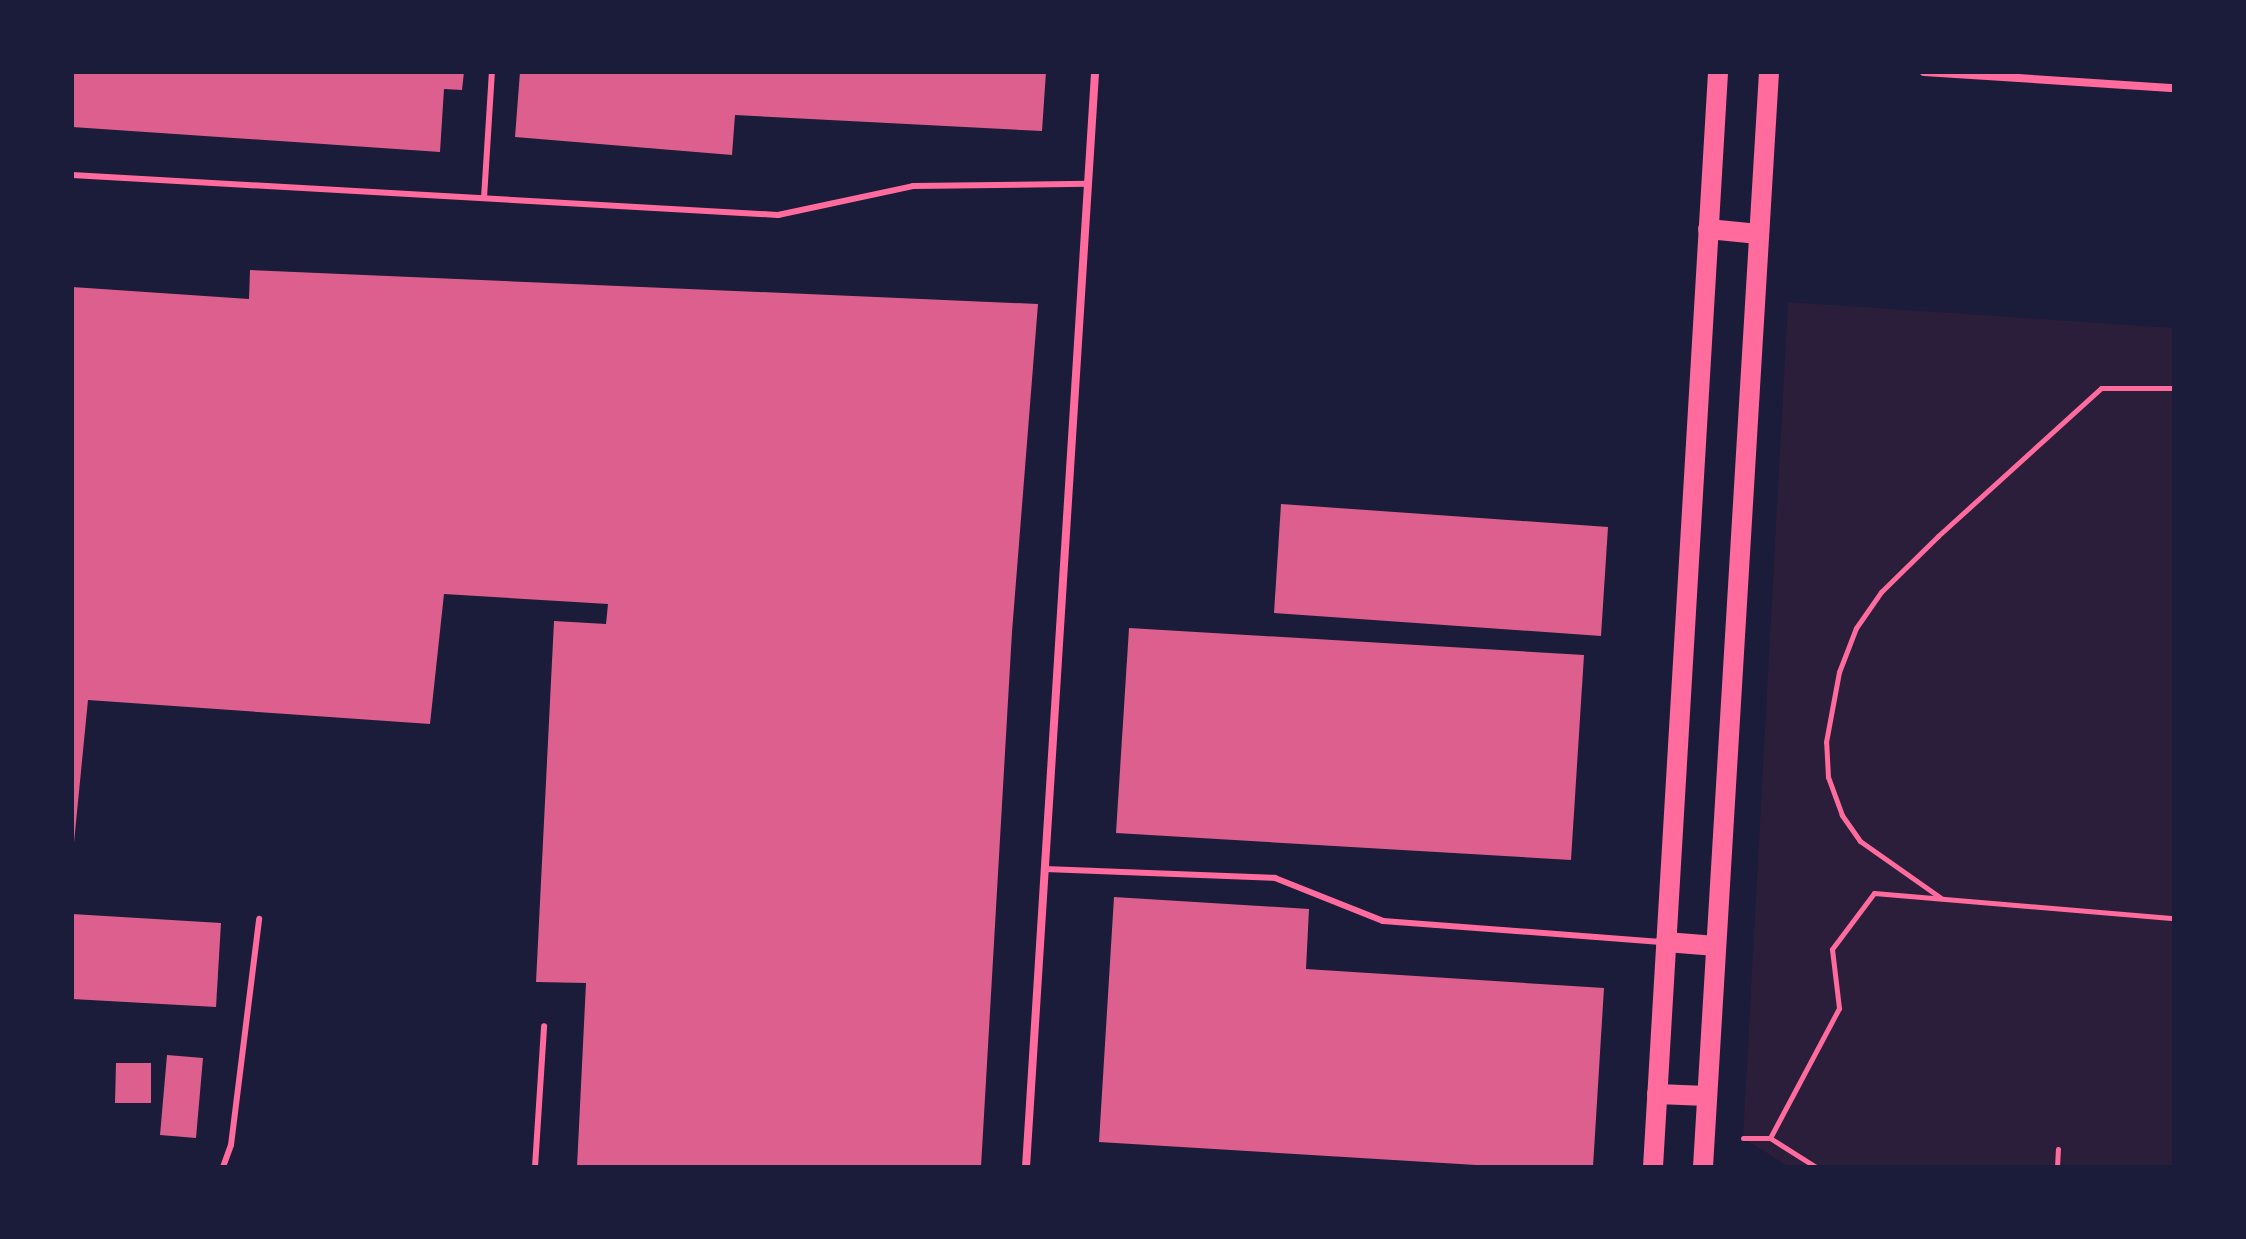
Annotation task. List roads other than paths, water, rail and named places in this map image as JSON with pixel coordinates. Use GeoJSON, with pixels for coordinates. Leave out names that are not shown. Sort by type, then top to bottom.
{"type":"FeatureCollection","features":[{"type":"Feature","properties":{"kind":"main road"},"geometry":{"type":"LineString","coordinates":[[1653,1167],[1718,72]]}},
{"type":"Feature","properties":{"kind":"main road"},"geometry":{"type":"LineString","coordinates":[[1703,1167],[1769,72]]}},
{"type":"Feature","properties":{"kind":"main road"},"geometry":{"type":"LineString","coordinates":[[1708,229],[1759,234]]}},
{"type":"Feature","properties":{"kind":"main road"},"geometry":{"type":"LineString","coordinates":[[1666,942],[1716,946]]}},
{"type":"Feature","properties":{"kind":"main road"},"geometry":{"type":"LineString","coordinates":[[1657,1094],[1707,1096]]}},
{"type":"Feature","properties":{"kind":"street"},"geometry":{"type":"LineString","coordinates":[[1026,1167],[1095,72]]}},
{"type":"Feature","properties":{"kind":"street"},"geometry":{"type":"LineString","coordinates":[[1924,72],[2174,88]]}},
{"type":"Feature","properties":{"kind":"lane"},"geometry":{"type":"LineString","coordinates":[[484,198],[492,72]]}},
{"type":"Feature","properties":{"kind":"lane"},"geometry":{"type":"LineString","coordinates":[[72,175],[778,215],[913,186],[1088,184]]}},
{"type":"Feature","properties":{"kind":"lane"},"geometry":{"type":"LineString","coordinates":[[1045,869],[1275,878],[1383,921],[1666,942]]}},
{"type":"Feature","properties":{"kind":"lane"},"geometry":{"type":"LineString","coordinates":[[223,1167],[231,1145],[259,919]]}},
{"type":"Feature","properties":{"kind":"lane"},"geometry":{"type":"LineString","coordinates":[[535,1167],[544,1026]]}}]}
